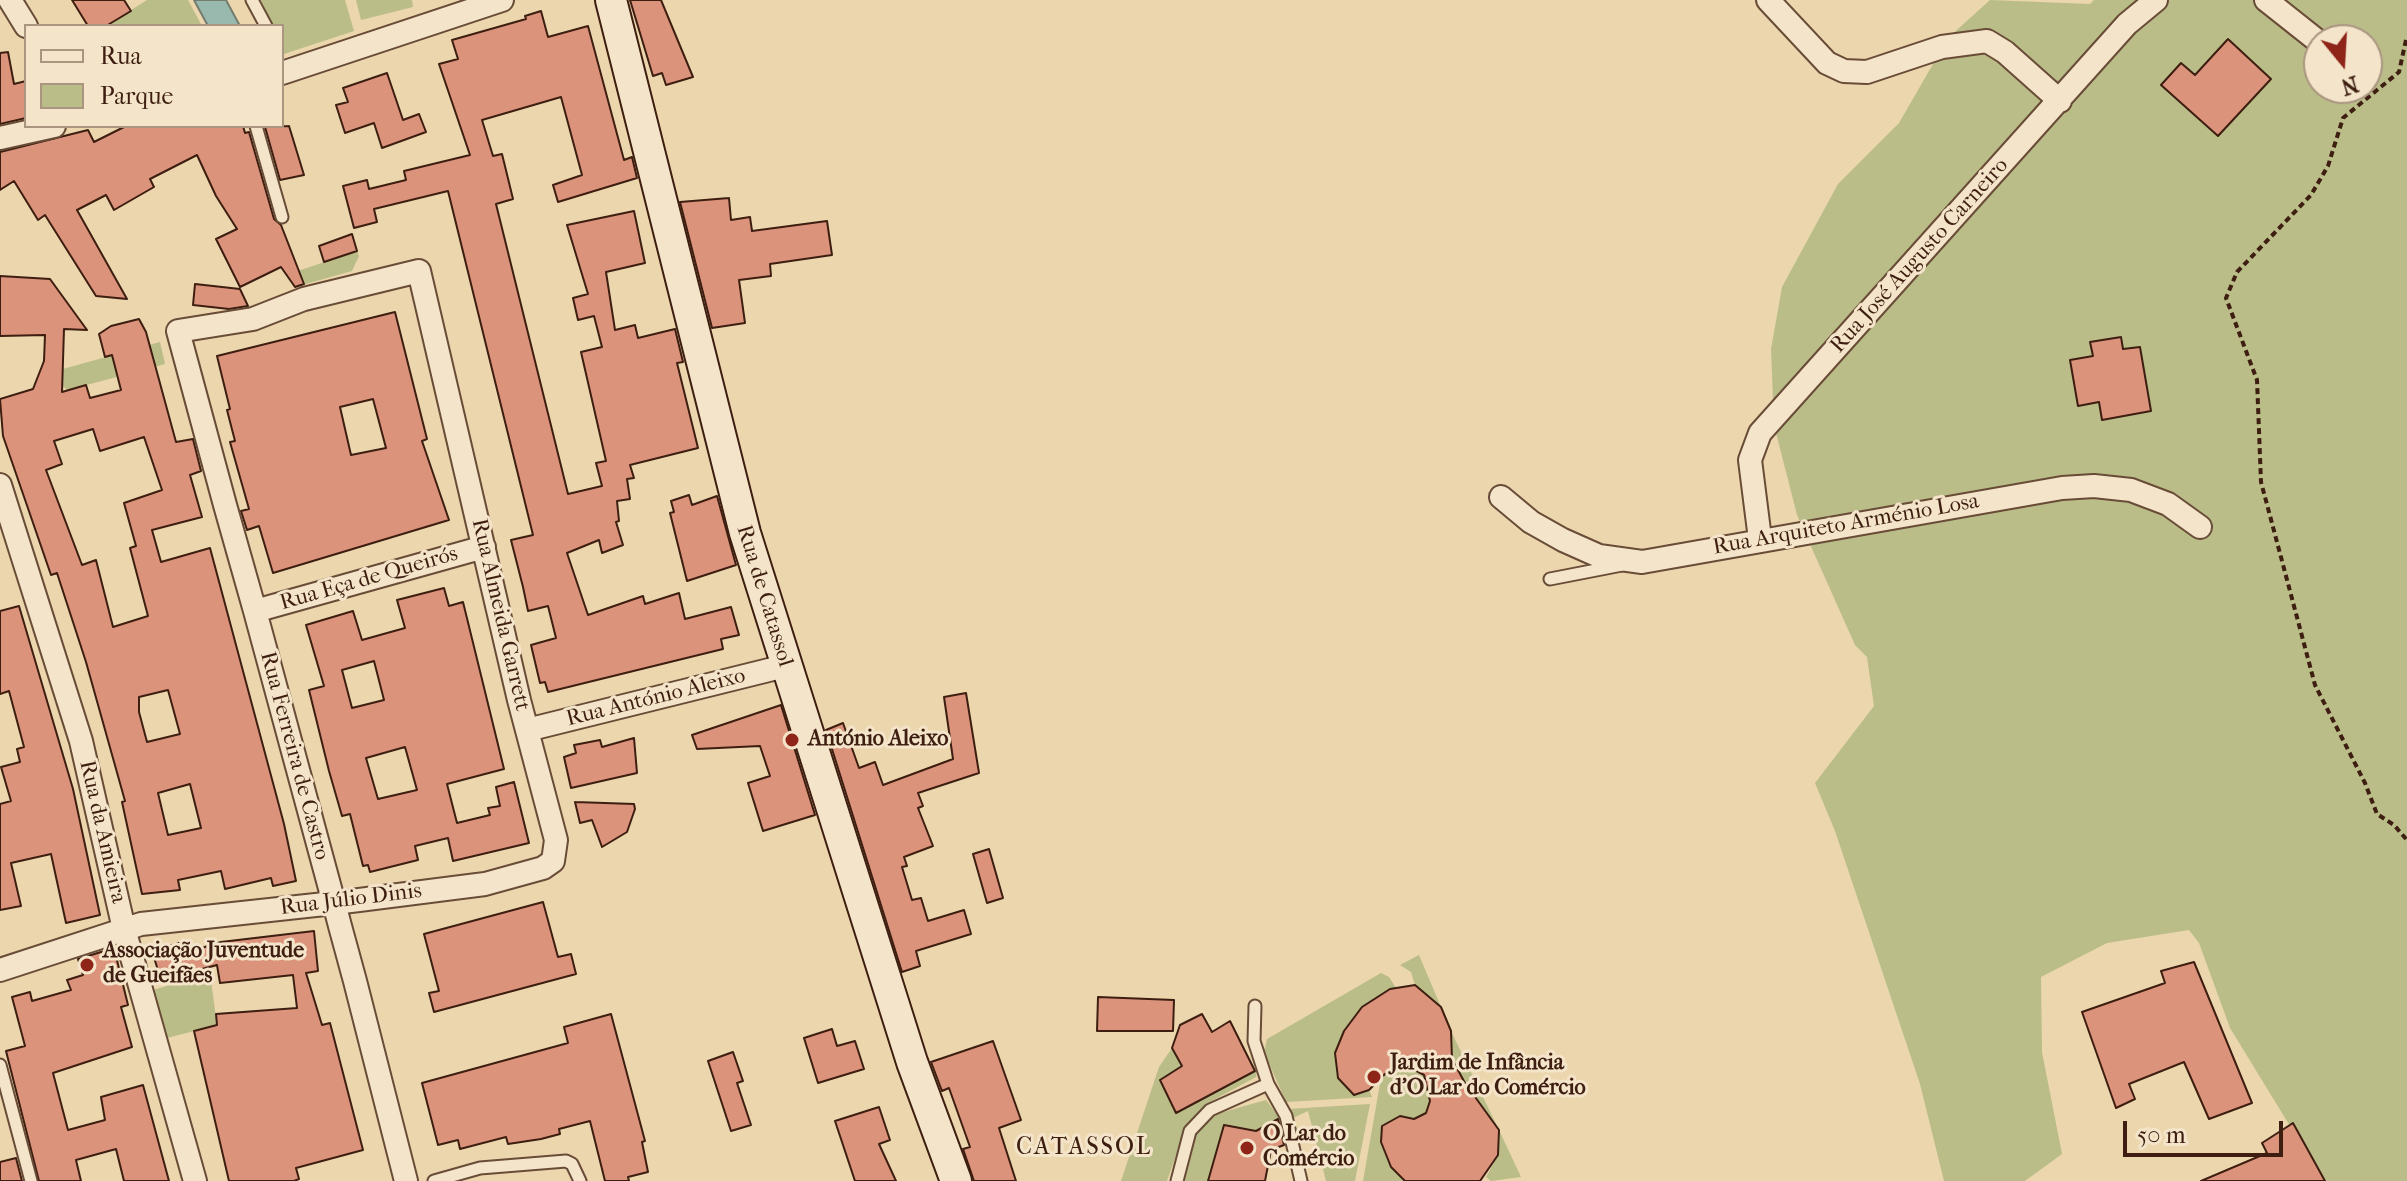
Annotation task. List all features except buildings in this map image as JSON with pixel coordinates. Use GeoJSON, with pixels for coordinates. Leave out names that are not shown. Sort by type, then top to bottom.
{"type":"FeatureCollection","features":[{"type":"Feature","properties":{"kind":"main road","name":"Rua de Catassol"},"geometry":{"type":"LineString","coordinates":[[611,0],[669,222],[721,447],[785,666],[912,1062],[956,1181]]}},
{"type":"Feature","properties":{"kind":"street"},"geometry":{"type":"LineString","coordinates":[[10,0],[25,24]]}},
{"type":"Feature","properties":{"kind":"street"},"geometry":{"type":"LineString","coordinates":[[284,68],[502,0]]}},
{"type":"Feature","properties":{"kind":"street"},"geometry":{"type":"LineString","coordinates":[[1768,0],[1827,63],[1844,71],[1867,72],[1942,47],[1987,41],[2005,52],[2060,101]]}},
{"type":"Feature","properties":{"kind":"street","name":"Rua José Augusto Carneiro"},"geometry":{"type":"LineString","coordinates":[[1760,539],[1750,460],[1760,433],[2127,24],[2156,0]]}},
{"type":"Feature","properties":{"kind":"street"},"geometry":{"type":"LineString","coordinates":[[2266,0],[2303,29]]}},
{"type":"Feature","properties":{"kind":"street"},"geometry":{"type":"LineString","coordinates":[[0,138],[45,128]]}},
{"type":"Feature","properties":{"kind":"street","name":"Rua Almeida Garrett"},"geometry":{"type":"LineString","coordinates":[[178,331],[253,319],[304,299],[419,271],[527,730],[556,840]]}},
{"type":"Feature","properties":{"kind":"street","name":"Rua Ferreira de Castro"},"geometry":{"type":"LineString","coordinates":[[178,331],[334,903],[406,1181]]}},
{"type":"Feature","properties":{"kind":"street","name":"Rua da Amieira"},"geometry":{"type":"LineString","coordinates":[[0,485],[81,741],[124,929],[195,1181]]}},
{"type":"Feature","properties":{"kind":"street","name":"Rua Arquiteto Arménio Losa"},"geometry":{"type":"LineString","coordinates":[[1501,497],[1531,522],[1563,540],[1599,556],[1642,562],[2062,488],[2094,486],[2131,490],[2168,504],[2200,527]]}},
{"type":"Feature","properties":{"kind":"street","name":"Rua Eça de Queirós"},"geometry":{"type":"LineString","coordinates":[[255,611],[484,547]]}},
{"type":"Feature","properties":{"kind":"street","name":"Rua António Aleixo"},"geometry":{"type":"LineString","coordinates":[[527,730],[785,666]]}},
{"type":"Feature","properties":{"kind":"street","name":"Rua Júlio Dinis"},"geometry":{"type":"LineString","coordinates":[[0,970],[124,929],[485,884],[543,868],[553,861],[556,840]]}},
{"type":"Feature","properties":{"kind":"lane"},"geometry":{"type":"LineString","coordinates":[[252,0],[265,24]]}},
{"type":"Feature","properties":{"kind":"lane"},"geometry":{"type":"LineString","coordinates":[[257,128],[282,217]]}},
{"type":"Feature","properties":{"kind":"lane"},"geometry":{"type":"LineString","coordinates":[[1550,579],[1642,562]]}},
{"type":"Feature","properties":{"kind":"lane"},"geometry":{"type":"LineString","coordinates":[[1255,1006],[1254,1041],[1268,1084],[1286,1116],[1301,1181]]}},
{"type":"Feature","properties":{"kind":"lane"},"geometry":{"type":"LineString","coordinates":[[0,1065],[31,1181]]}},
{"type":"Feature","properties":{"kind":"lane"},"geometry":{"type":"LineString","coordinates":[[1177,1181],[1190,1131],[1210,1110],[1268,1084]]}},
{"type":"Feature","properties":{"kind":"lane"},"geometry":{"type":"LineString","coordinates":[[434,1181],[480,1168],[558,1161],[572,1164],[580,1181]]}},
{"type":"Feature","properties":{"kind":"path"},"geometry":{"type":"LineString","coordinates":[[2406,40],[2399,72],[2343,118],[2328,166],[2311,195],[2237,272],[2226,298],[2257,380],[2261,482],[2315,685],[2377,814],[2407,840]]}},
{"type":"Feature","properties":{"kind":"green space"},"geometry":{"type":"Polygon","coordinates":[[[147,0],[188,0],[201,24],[109,24],[147,0]]]}},
{"type":"Feature","properties":{"kind":"green space"},"geometry":{"type":"Polygon","coordinates":[[[261,0],[345,0],[354,31],[284,54],[284,24],[271,24],[261,0]]]}},
{"type":"Feature","properties":{"kind":"green space"},"geometry":{"type":"Polygon","coordinates":[[[356,0],[412,0],[413,7],[361,20],[356,0]]]}},
{"type":"Feature","properties":{"kind":"green space"},"geometry":{"type":"Polygon","coordinates":[[[1990,0],[2090,4],[2094,0],[2407,0],[2407,1181],[2317,1181],[2293,1131],[2230,1028],[2199,943],[2189,930],[2107,943],[2041,977],[2042,1052],[2062,1154],[2025,1181],[1944,1181],[1920,1084],[1835,831],[1815,783],[1874,706],[1867,657],[1855,645],[1797,515],[1774,425],[1771,349],[1782,287],[1838,184],[1899,123],[1948,38],[1990,0]]]}},
{"type":"Feature","properties":{"kind":"green space"},"geometry":{"type":"Polygon","coordinates":[[[357,251],[359,256],[352,271],[295,287],[286,275],[357,251]]]}},
{"type":"Feature","properties":{"kind":"green space"},"geometry":{"type":"Polygon","coordinates":[[[160,342],[165,364],[68,390],[62,386],[63,369],[160,342]]]}},
{"type":"Feature","properties":{"kind":"green space"},"geometry":{"type":"Polygon","coordinates":[[[1419,955],[1441,1007],[1415,985],[1411,972],[1400,965],[1419,955]]]}},
{"type":"Feature","properties":{"kind":"green space"},"geometry":{"type":"Polygon","coordinates":[[[210,973],[217,1025],[167,1038],[153,990],[210,973]]]}},
{"type":"Feature","properties":{"kind":"green space"},"geometry":{"type":"Polygon","coordinates":[[[1381,973],[1389,977],[1396,988],[1362,1007],[1344,1031],[1335,1053],[1338,1078],[1354,1095],[1369,1090],[1372,1097],[1286,1102],[1264,1052],[1267,1039],[1381,973]]]}},
{"type":"Feature","properties":{"kind":"green space"},"geometry":{"type":"Polygon","coordinates":[[[1451,1031],[1499,1130],[1465,1083],[1452,1059],[1451,1031]]]}},
{"type":"Feature","properties":{"kind":"green space"},"geometry":{"type":"Polygon","coordinates":[[[1172,1048],[1182,1066],[1161,1080],[1177,1112],[1257,1070],[1256,1077],[1206,1104],[1187,1124],[1167,1181],[1121,1181],[1159,1067],[1172,1048]]]}},
{"type":"Feature","properties":{"kind":"green space"},"geometry":{"type":"Polygon","coordinates":[[[1404,1064],[1424,1075],[1430,1101],[1426,1113],[1414,1119],[1400,1116],[1405,1181],[1363,1181],[1381,1078],[1404,1064]]]}},
{"type":"Feature","properties":{"kind":"green space"},"geometry":{"type":"Polygon","coordinates":[[[1266,1100],[1280,1118],[1256,1131],[1224,1126],[1208,1181],[1184,1181],[1195,1134],[1209,1116],[1266,1100]]]}},
{"type":"Feature","properties":{"kind":"green space"},"geometry":{"type":"Polygon","coordinates":[[[1370,1104],[1355,1181],[1326,1181],[1308,1111],[1291,1119],[1288,1109],[1370,1104]]]}},
{"type":"Feature","properties":{"kind":"green space"},"geometry":{"type":"Polygon","coordinates":[[[1499,1130],[1521,1177],[1491,1181],[1486,1177],[1498,1155],[1499,1130]]]}},
{"type":"Feature","properties":{"kind":"water"},"geometry":{"type":"Polygon","coordinates":[[[194,0],[226,0],[239,24],[207,24],[194,0]]]}},
{"type":"Feature","properties":{"kind":"place","name":"António Aleixo"},"geometry":{"type":"Point","coordinates":[792,740]}},
{"type":"Feature","properties":{"kind":"place","name":"Associação Juventude de Gueifães"},"geometry":{"type":"Point","coordinates":[87,965]}},
{"type":"Feature","properties":{"kind":"place","name":"Jardim de Infância d'O Lar do Comércio"},"geometry":{"type":"Point","coordinates":[1374,1077]}},
{"type":"Feature","properties":{"kind":"place","name":"O Lar do Comércio"},"geometry":{"type":"Point","coordinates":[1247,1148]}},
{"type":"Feature","properties":{"kind":"district","name":"CATASSOL"},"geometry":{"type":"Point","coordinates":[1084,1148]}}]}
